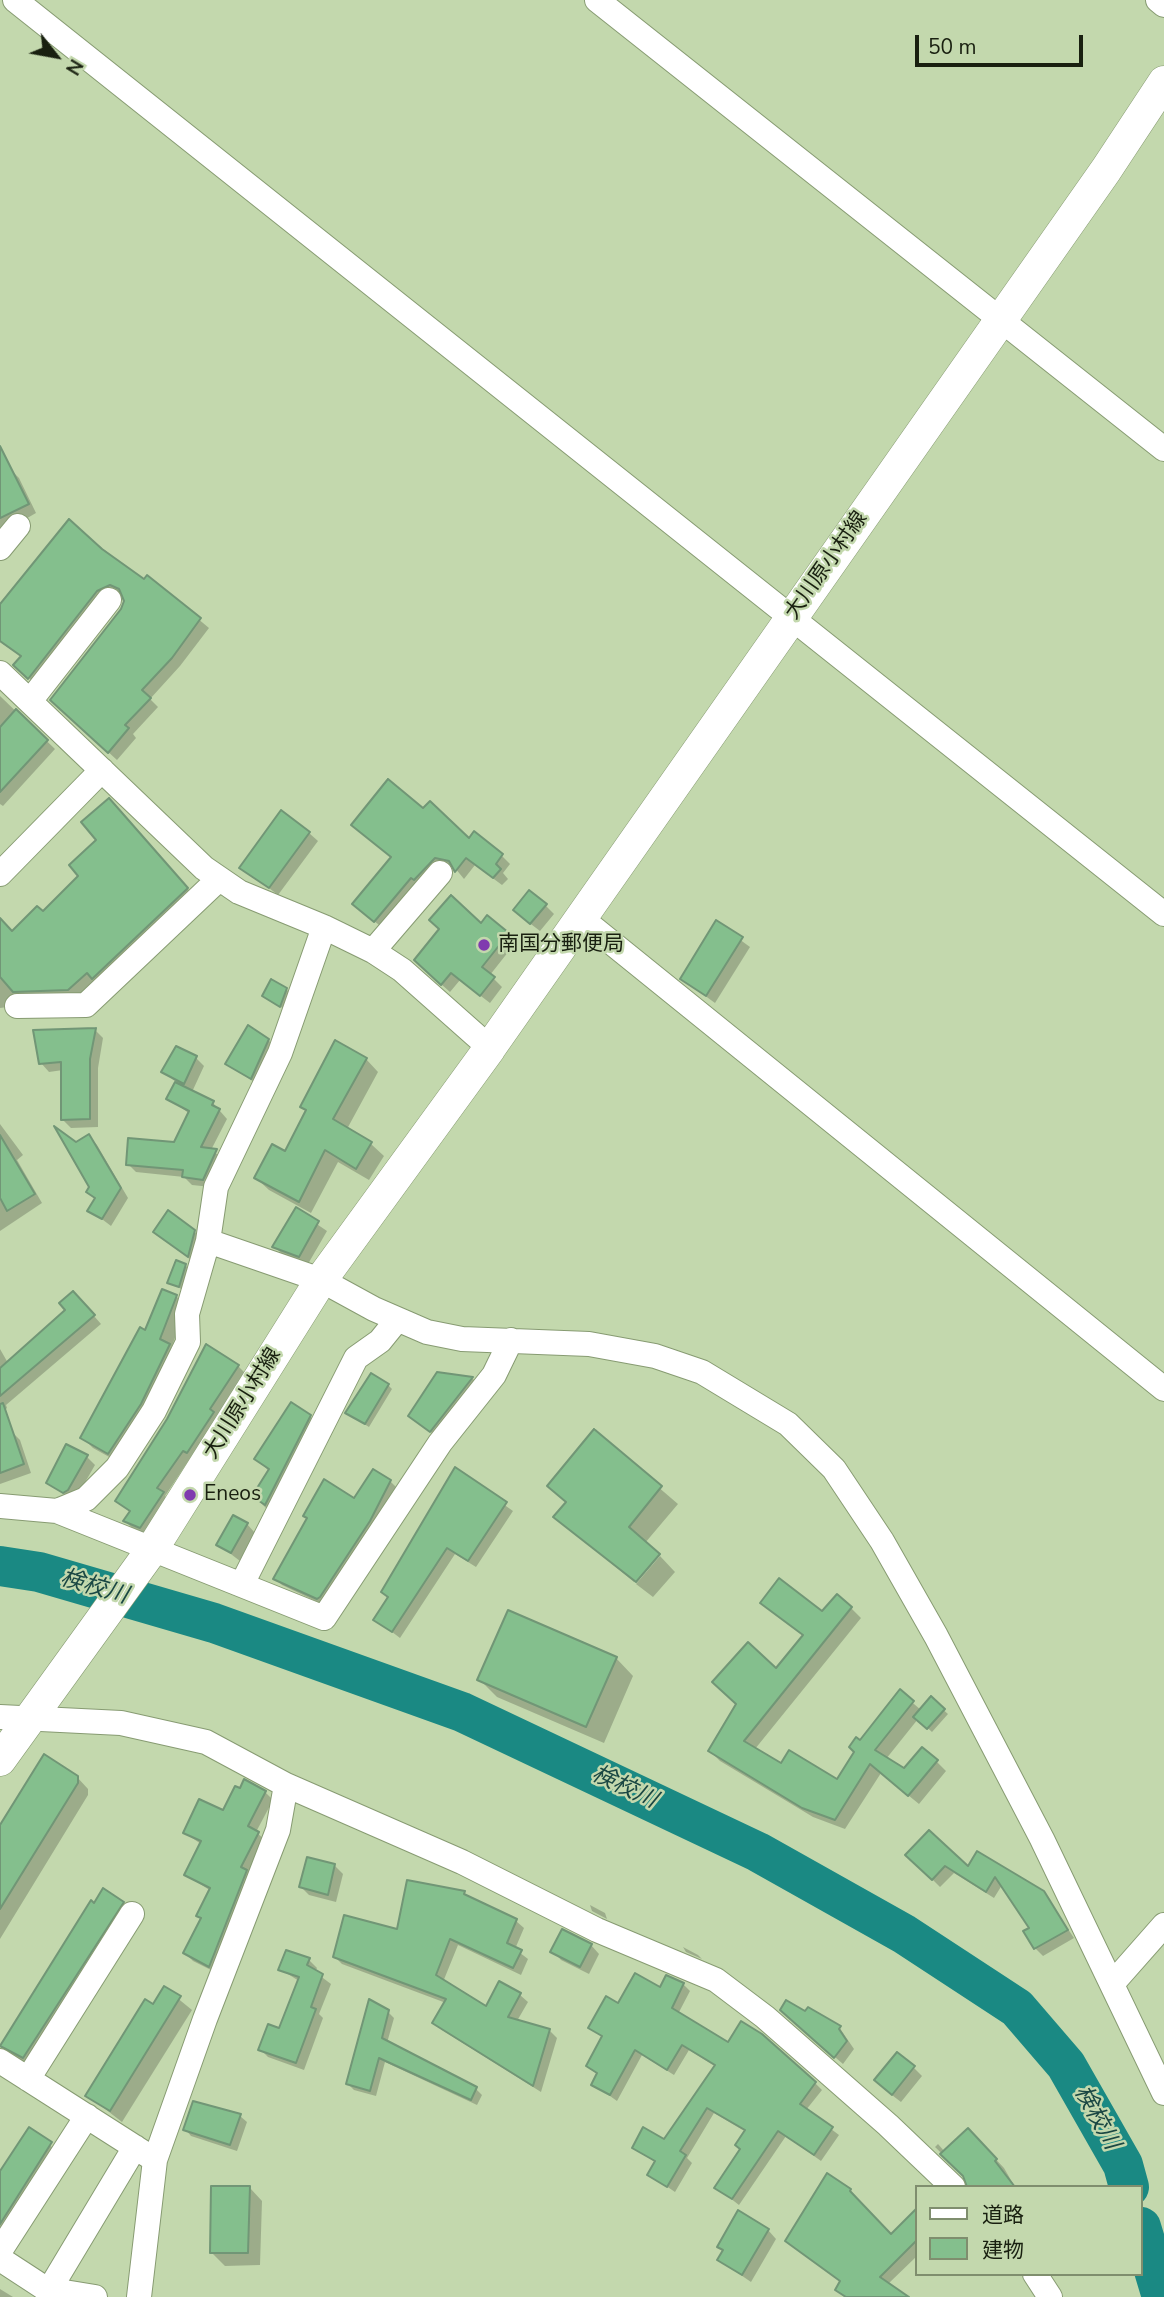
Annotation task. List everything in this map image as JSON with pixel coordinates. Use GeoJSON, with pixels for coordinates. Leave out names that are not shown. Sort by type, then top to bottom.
{"type":"FeatureCollection","features":[{"type":"Feature","properties":{"kind":"main road","name":"大川原小村線"},"geometry":{"type":"LineString","coordinates":[[0,1760],[15,1719],[51,1689],[151,1551],[321,1280],[581,918],[1000,322],[1164,82]]}},
{"type":"Feature","properties":{"kind":"street"},"geometry":{"type":"LineString","coordinates":[[15,0],[1164,914]]}},
{"type":"Feature","properties":{"kind":"street"},"geometry":{"type":"LineString","coordinates":[[597,0],[1000,322],[1164,449]]}},
{"type":"Feature","properties":{"kind":"street"},"geometry":{"type":"LineString","coordinates":[[1158,0],[1164,5]]}},
{"type":"Feature","properties":{"kind":"street"},"geometry":{"type":"LineString","coordinates":[[0,548],[18,526]]}},
{"type":"Feature","properties":{"kind":"street"},"geometry":{"type":"LineString","coordinates":[[30,701],[109,600]]}},
{"type":"Feature","properties":{"kind":"street"},"geometry":{"type":"LineString","coordinates":[[0,673],[219,879],[239,892],[324,927],[373,951],[402,970],[489,1048]]}},
{"type":"Feature","properties":{"kind":"street"},"geometry":{"type":"LineString","coordinates":[[0,874],[102,770]]}},
{"type":"Feature","properties":{"kind":"street"},"geometry":{"type":"LineString","coordinates":[[373,951],[440,873]]}},
{"type":"Feature","properties":{"kind":"street"},"geometry":{"type":"LineString","coordinates":[[17,1006],[86,1005],[219,879]]}},
{"type":"Feature","properties":{"kind":"street"},"geometry":{"type":"LineString","coordinates":[[581,918],[1164,1389]]}},
{"type":"Feature","properties":{"kind":"street"},"geometry":{"type":"LineString","coordinates":[[57,1511],[86,1499],[117,1468],[153,1411],[188,1342],[187,1314],[208,1241],[216,1186],[281,1053],[324,927]]}},
{"type":"Feature","properties":{"kind":"street"},"geometry":{"type":"LineString","coordinates":[[208,1241],[321,1280],[397,1320],[427,1332],[463,1339],[589,1344],[655,1356],[702,1372],[788,1424],[834,1469],[882,1541],[936,1636],[1042,1839],[1164,2092]]}},
{"type":"Feature","properties":{"kind":"street"},"geometry":{"type":"LineString","coordinates":[[242,1584],[356,1358],[380,1341],[397,1320]]}},
{"type":"Feature","properties":{"kind":"street"},"geometry":{"type":"LineString","coordinates":[[0,1506],[57,1511],[151,1551],[324,1618],[440,1443],[494,1375],[511,1340]]}},
{"type":"Feature","properties":{"kind":"street"},"geometry":{"type":"LineString","coordinates":[[15,1719],[121,1724],[206,1742],[286,1784],[462,1862],[597,1930],[716,1980],[765,2017],[888,2125],[951,2185]]}},
{"type":"Feature","properties":{"kind":"street"},"geometry":{"type":"LineString","coordinates":[[51,2287],[145,2153],[205,2019],[278,1829],[286,1784]]}},
{"type":"Feature","properties":{"kind":"street"},"geometry":{"type":"LineString","coordinates":[[28,2079],[132,1914]]}},
{"type":"Feature","properties":{"kind":"street"},"geometry":{"type":"LineString","coordinates":[[1112,1984],[1164,1926]]}},
{"type":"Feature","properties":{"kind":"street"},"geometry":{"type":"LineString","coordinates":[[1,2064],[145,2153]]}},
{"type":"Feature","properties":{"kind":"street"},"geometry":{"type":"LineString","coordinates":[[0,2251],[87,2116]]}},
{"type":"Feature","properties":{"kind":"street"},"geometry":{"type":"LineString","coordinates":[[139,2297],[145,2153]]}},
{"type":"Feature","properties":{"kind":"street"},"geometry":{"type":"LineString","coordinates":[[0,2259],[46,2289],[51,2287],[95,2297]]}},
{"type":"Feature","properties":{"kind":"street"},"geometry":{"type":"LineString","coordinates":[[1036,2276],[1051,2297]]}},
{"type":"Feature","properties":{"kind":"building"},"geometry":{"type":"Polygon","coordinates":[[[0,446],[29,504],[0,518],[0,446]]]}},
{"type":"Feature","properties":{"kind":"building"},"geometry":{"type":"Polygon","coordinates":[[[69,519],[102,549],[144,579],[147,575],[201,618],[172,658],[142,690],[151,698],[125,725],[129,728],[108,753],[50,700],[121,609],[124,601],[119,589],[110,585],[97,591],[28,679],[13,665],[21,656],[0,641],[0,604],[69,519]]]}},
{"type":"Feature","properties":{"kind":"building"},"geometry":{"type":"Polygon","coordinates":[[[16,709],[48,740],[0,792],[0,727],[16,709]]]}},
{"type":"Feature","properties":{"kind":"building"},"geometry":{"type":"Polygon","coordinates":[[[388,779],[423,808],[430,801],[469,838],[474,831],[503,854],[496,864],[501,869],[493,878],[466,858],[455,872],[449,861],[435,858],[414,880],[411,878],[374,922],[352,904],[391,857],[351,825],[388,779]]]}},
{"type":"Feature","properties":{"kind":"building"},"geometry":{"type":"Polygon","coordinates":[[[109,798],[188,888],[92,979],[87,973],[68,990],[13,992],[0,977],[0,918],[12,931],[37,906],[43,911],[78,876],[69,865],[96,840],[81,822],[109,798]]]}},
{"type":"Feature","properties":{"kind":"building"},"geometry":{"type":"Polygon","coordinates":[[[281,810],[310,832],[269,888],[239,868],[281,810]]]}},
{"type":"Feature","properties":{"kind":"building"},"geometry":{"type":"Polygon","coordinates":[[[529,890],[547,904],[530,924],[513,910],[529,890]]]}},
{"type":"Feature","properties":{"kind":"building"},"geometry":{"type":"Polygon","coordinates":[[[451,895],[481,923],[487,915],[509,933],[482,967],[495,977],[480,996],[451,973],[441,985],[414,960],[439,929],[429,920],[451,895]]]}},
{"type":"Feature","properties":{"kind":"building"},"geometry":{"type":"Polygon","coordinates":[[[716,920],[743,937],[706,996],[680,979],[716,920]]]}},
{"type":"Feature","properties":{"kind":"building"},"geometry":{"type":"Polygon","coordinates":[[[271,979],[287,988],[280,1007],[262,996],[271,979]]]}},
{"type":"Feature","properties":{"kind":"building"},"geometry":{"type":"Polygon","coordinates":[[[248,1025],[269,1039],[251,1079],[225,1064],[248,1025]]]}},
{"type":"Feature","properties":{"kind":"building"},"geometry":{"type":"Polygon","coordinates":[[[96,1028],[90,1059],[90,1119],[61,1120],[61,1062],[39,1064],[33,1030],[96,1028]]]}},
{"type":"Feature","properties":{"kind":"building"},"geometry":{"type":"Polygon","coordinates":[[[335,1040],[367,1058],[333,1119],[372,1142],[356,1169],[325,1150],[299,1202],[254,1178],[272,1144],[285,1151],[306,1110],[300,1107],[335,1040]]]}},
{"type":"Feature","properties":{"kind":"building"},"geometry":{"type":"Polygon","coordinates":[[[176,1046],[197,1056],[184,1084],[161,1072],[176,1046]]]}},
{"type":"Feature","properties":{"kind":"building"},"geometry":{"type":"Polygon","coordinates":[[[175,1082],[214,1101],[212,1105],[220,1109],[201,1147],[217,1149],[203,1180],[182,1177],[183,1170],[126,1165],[128,1138],[174,1142],[189,1111],[166,1099],[175,1082]]]}},
{"type":"Feature","properties":{"kind":"building"},"geometry":{"type":"Polygon","coordinates":[[[54,1126],[76,1142],[89,1134],[121,1188],[102,1219],[87,1211],[95,1198],[86,1192],[89,1187],[54,1126]]]}},
{"type":"Feature","properties":{"kind":"building"},"geometry":{"type":"Polygon","coordinates":[[[0,1135],[35,1194],[7,1211],[0,1198],[0,1135]]]}},
{"type":"Feature","properties":{"kind":"building"},"geometry":{"type":"Polygon","coordinates":[[[296,1207],[319,1221],[299,1257],[272,1247],[296,1207]]]}},
{"type":"Feature","properties":{"kind":"building"},"geometry":{"type":"Polygon","coordinates":[[[168,1210],[195,1230],[188,1257],[153,1232],[168,1210]]]}},
{"type":"Feature","properties":{"kind":"building"},"geometry":{"type":"Polygon","coordinates":[[[176,1260],[186,1264],[179,1287],[167,1283],[176,1260]]]}},
{"type":"Feature","properties":{"kind":"building"},"geometry":{"type":"Polygon","coordinates":[[[162,1289],[177,1295],[160,1339],[170,1344],[141,1404],[108,1454],[80,1438],[140,1327],[145,1330],[162,1289]]]}},
{"type":"Feature","properties":{"kind":"building"},"geometry":{"type":"Polygon","coordinates":[[[73,1291],[95,1315],[0,1396],[0,1368],[65,1310],[59,1303],[73,1291]]]}},
{"type":"Feature","properties":{"kind":"building"},"geometry":{"type":"Polygon","coordinates":[[[206,1344],[239,1365],[210,1409],[214,1412],[187,1453],[183,1451],[157,1488],[164,1492],[140,1528],[123,1521],[130,1511],[115,1501],[167,1419],[206,1344]]]}},
{"type":"Feature","properties":{"kind":"building"},"geometry":{"type":"Polygon","coordinates":[[[437,1372],[473,1377],[430,1432],[408,1416],[437,1372]]]}},
{"type":"Feature","properties":{"kind":"building"},"geometry":{"type":"Polygon","coordinates":[[[371,1373],[389,1384],[365,1424],[345,1413],[371,1373]]]}},
{"type":"Feature","properties":{"kind":"building"},"geometry":{"type":"Polygon","coordinates":[[[291,1402],[311,1415],[265,1505],[252,1496],[269,1469],[254,1459],[291,1402]]]}},
{"type":"Feature","properties":{"kind":"building"},"geometry":{"type":"Polygon","coordinates":[[[3,1403],[24,1464],[0,1473],[0,1404],[3,1403]]]}},
{"type":"Feature","properties":{"kind":"building"},"geometry":{"type":"Polygon","coordinates":[[[594,1429],[662,1486],[629,1527],[660,1554],[636,1582],[553,1517],[566,1502],[547,1486],[594,1429]]]}},
{"type":"Feature","properties":{"kind":"building"},"geometry":{"type":"Polygon","coordinates":[[[66,1444],[88,1455],[68,1490],[63,1493],[46,1483],[66,1444]]]}},
{"type":"Feature","properties":{"kind":"building"},"geometry":{"type":"Polygon","coordinates":[[[455,1467],[507,1502],[468,1561],[447,1548],[392,1632],[373,1620],[388,1597],[381,1592],[455,1467]]]}},
{"type":"Feature","properties":{"kind":"building"},"geometry":{"type":"Polygon","coordinates":[[[373,1469],[391,1480],[370,1521],[320,1597],[317,1599],[273,1579],[307,1518],[303,1516],[324,1479],[354,1498],[373,1469]]]}},
{"type":"Feature","properties":{"kind":"building"},"geometry":{"type":"Polygon","coordinates":[[[233,1515],[248,1523],[231,1553],[216,1545],[233,1515]]]}},
{"type":"Feature","properties":{"kind":"building"},"geometry":{"type":"Polygon","coordinates":[[[779,1578],[822,1611],[837,1594],[852,1607],[744,1741],[781,1763],[789,1750],[837,1779],[854,1752],[849,1747],[856,1737],[860,1740],[900,1689],[914,1701],[875,1750],[904,1768],[922,1747],[938,1760],[908,1796],[870,1764],[835,1820],[802,1808],[708,1751],[736,1704],[712,1682],[748,1642],[776,1668],[803,1635],[760,1603],[779,1578]]]}},
{"type":"Feature","properties":{"kind":"building"},"geometry":{"type":"Polygon","coordinates":[[[508,1610],[617,1657],[586,1727],[477,1680],[508,1610]]]}},
{"type":"Feature","properties":{"kind":"building"},"geometry":{"type":"Polygon","coordinates":[[[931,1696],[945,1709],[927,1729],[913,1717],[931,1696]]]}},
{"type":"Feature","properties":{"kind":"building"},"geometry":{"type":"Polygon","coordinates":[[[44,1754],[78,1776],[78,1783],[0,1909],[0,1825],[44,1754]]]}},
{"type":"Feature","properties":{"kind":"building"},"geometry":{"type":"Polygon","coordinates":[[[244,1779],[266,1791],[248,1826],[259,1832],[241,1867],[247,1870],[209,1967],[183,1953],[201,1918],[196,1916],[210,1888],[184,1875],[201,1841],[183,1833],[199,1799],[223,1810],[235,1786],[240,1788],[244,1779]]]}},
{"type":"Feature","properties":{"kind":"building"},"geometry":{"type":"Polygon","coordinates":[[[929,1830],[968,1866],[977,1851],[1044,1891],[1068,1930],[1034,1949],[1023,1931],[1029,1928],[995,1877],[986,1892],[945,1866],[932,1880],[905,1855],[929,1830]]]}},
{"type":"Feature","properties":{"kind":"building"},"geometry":{"type":"Polygon","coordinates":[[[307,1857],[335,1864],[328,1895],[299,1887],[307,1857]]]}},
{"type":"Feature","properties":{"kind":"building"},"geometry":{"type":"Polygon","coordinates":[[[407,1880],[465,1891],[464,1894],[517,1919],[507,1943],[522,1950],[513,1968],[450,1939],[436,1975],[486,2006],[499,1981],[521,1993],[508,2017],[550,2029],[533,2086],[432,2023],[446,1999],[333,1957],[344,1915],[397,1929],[407,1880]]]}},
{"type":"Feature","properties":{"kind":"building"},"geometry":{"type":"Polygon","coordinates":[[[103,1888],[124,1902],[23,2058],[0,2046],[91,1900],[94,1903],[103,1888]]]}},
{"type":"Feature","properties":{"kind":"building"},"geometry":{"type":"Polygon","coordinates":[[[562,1929],[592,1944],[580,1967],[550,1952],[562,1929]]]}},
{"type":"Feature","properties":{"kind":"building"},"geometry":{"type":"Polygon","coordinates":[[[286,1950],[310,1958],[307,1965],[323,1974],[311,2007],[316,2009],[296,2063],[258,2050],[268,2024],[279,2028],[299,1977],[278,1970],[286,1950]]]}},
{"type":"Feature","properties":{"kind":"building"},"geometry":{"type":"Polygon","coordinates":[[[635,1973],[660,1987],[666,1975],[684,1983],[672,2008],[728,2042],[741,2021],[762,2034],[816,2082],[800,2104],[833,2127],[814,2155],[778,2131],[732,2199],[714,2188],[740,2149],[735,2145],[745,2130],[707,2108],[680,2151],[686,2155],[667,2187],[647,2175],[655,2161],[632,2148],[643,2127],[664,2139],[715,2065],[682,2045],[667,2070],[635,2050],[610,2095],[591,2085],[597,2073],[586,2066],[602,2036],[588,2028],[606,1996],[618,2003],[635,1973]]]}},
{"type":"Feature","properties":{"kind":"building"},"geometry":{"type":"Polygon","coordinates":[[[164,1986],[181,1996],[110,2111],[85,2096],[145,1999],[153,2004],[164,1986]]]}},
{"type":"Feature","properties":{"kind":"building"},"geometry":{"type":"Polygon","coordinates":[[[369,1999],[389,2010],[382,2038],[477,2087],[471,2100],[379,2058],[370,2091],[346,2084],[369,1999]]]}},
{"type":"Feature","properties":{"kind":"building"},"geometry":{"type":"Polygon","coordinates":[[[786,2000],[805,2011],[808,2007],[841,2026],[839,2029],[847,2041],[834,2058],[780,2010],[786,2000]]]}},
{"type":"Feature","properties":{"kind":"building"},"geometry":{"type":"Polygon","coordinates":[[[897,2052],[915,2066],[892,2095],[874,2080],[897,2052]]]}},
{"type":"Feature","properties":{"kind":"building"},"geometry":{"type":"Polygon","coordinates":[[[193,2101],[241,2114],[230,2145],[183,2130],[193,2101]]]}},
{"type":"Feature","properties":{"kind":"building"},"geometry":{"type":"Polygon","coordinates":[[[29,2127],[52,2142],[0,2224],[0,2171],[29,2127]]]}},
{"type":"Feature","properties":{"kind":"building"},"geometry":{"type":"Polygon","coordinates":[[[968,2128],[997,2159],[995,2161],[1013,2185],[966,2185],[963,2176],[940,2154],[968,2128]]]}},
{"type":"Feature","properties":{"kind":"building"},"geometry":{"type":"Polygon","coordinates":[[[827,2173],[851,2189],[891,2234],[916,2209],[916,2241],[880,2277],[909,2297],[846,2297],[835,2290],[840,2281],[785,2241],[827,2173]]]}},
{"type":"Feature","properties":{"kind":"building"},"geometry":{"type":"Polygon","coordinates":[[[211,2186],[250,2186],[248,2253],[210,2253],[211,2186]]]}},
{"type":"Feature","properties":{"kind":"building"},"geometry":{"type":"Polygon","coordinates":[[[738,2210],[769,2229],[742,2275],[717,2260],[723,2250],[717,2247],[738,2210]]]}},
{"type":"Feature","properties":{"kind":"waterway","name":"検校川"},"geometry":{"type":"LineString","coordinates":[[0,1566],[39,1572],[214,1623],[462,1712],[758,1852],[904,1934],[1017,2008],[1066,2065],[1123,2165],[1128,2185]]}},
{"type":"Feature","properties":{"kind":"waterway","name":"検校川"},"geometry":{"type":"LineString","coordinates":[[1143,2234],[1162,2297]]}},
{"type":"Feature","properties":{"kind":"place","name":"南国分郵便局"},"geometry":{"type":"Point","coordinates":[484,945]}},
{"type":"Feature","properties":{"kind":"place","name":"Eneos"},"geometry":{"type":"Point","coordinates":[190,1495]}}]}
